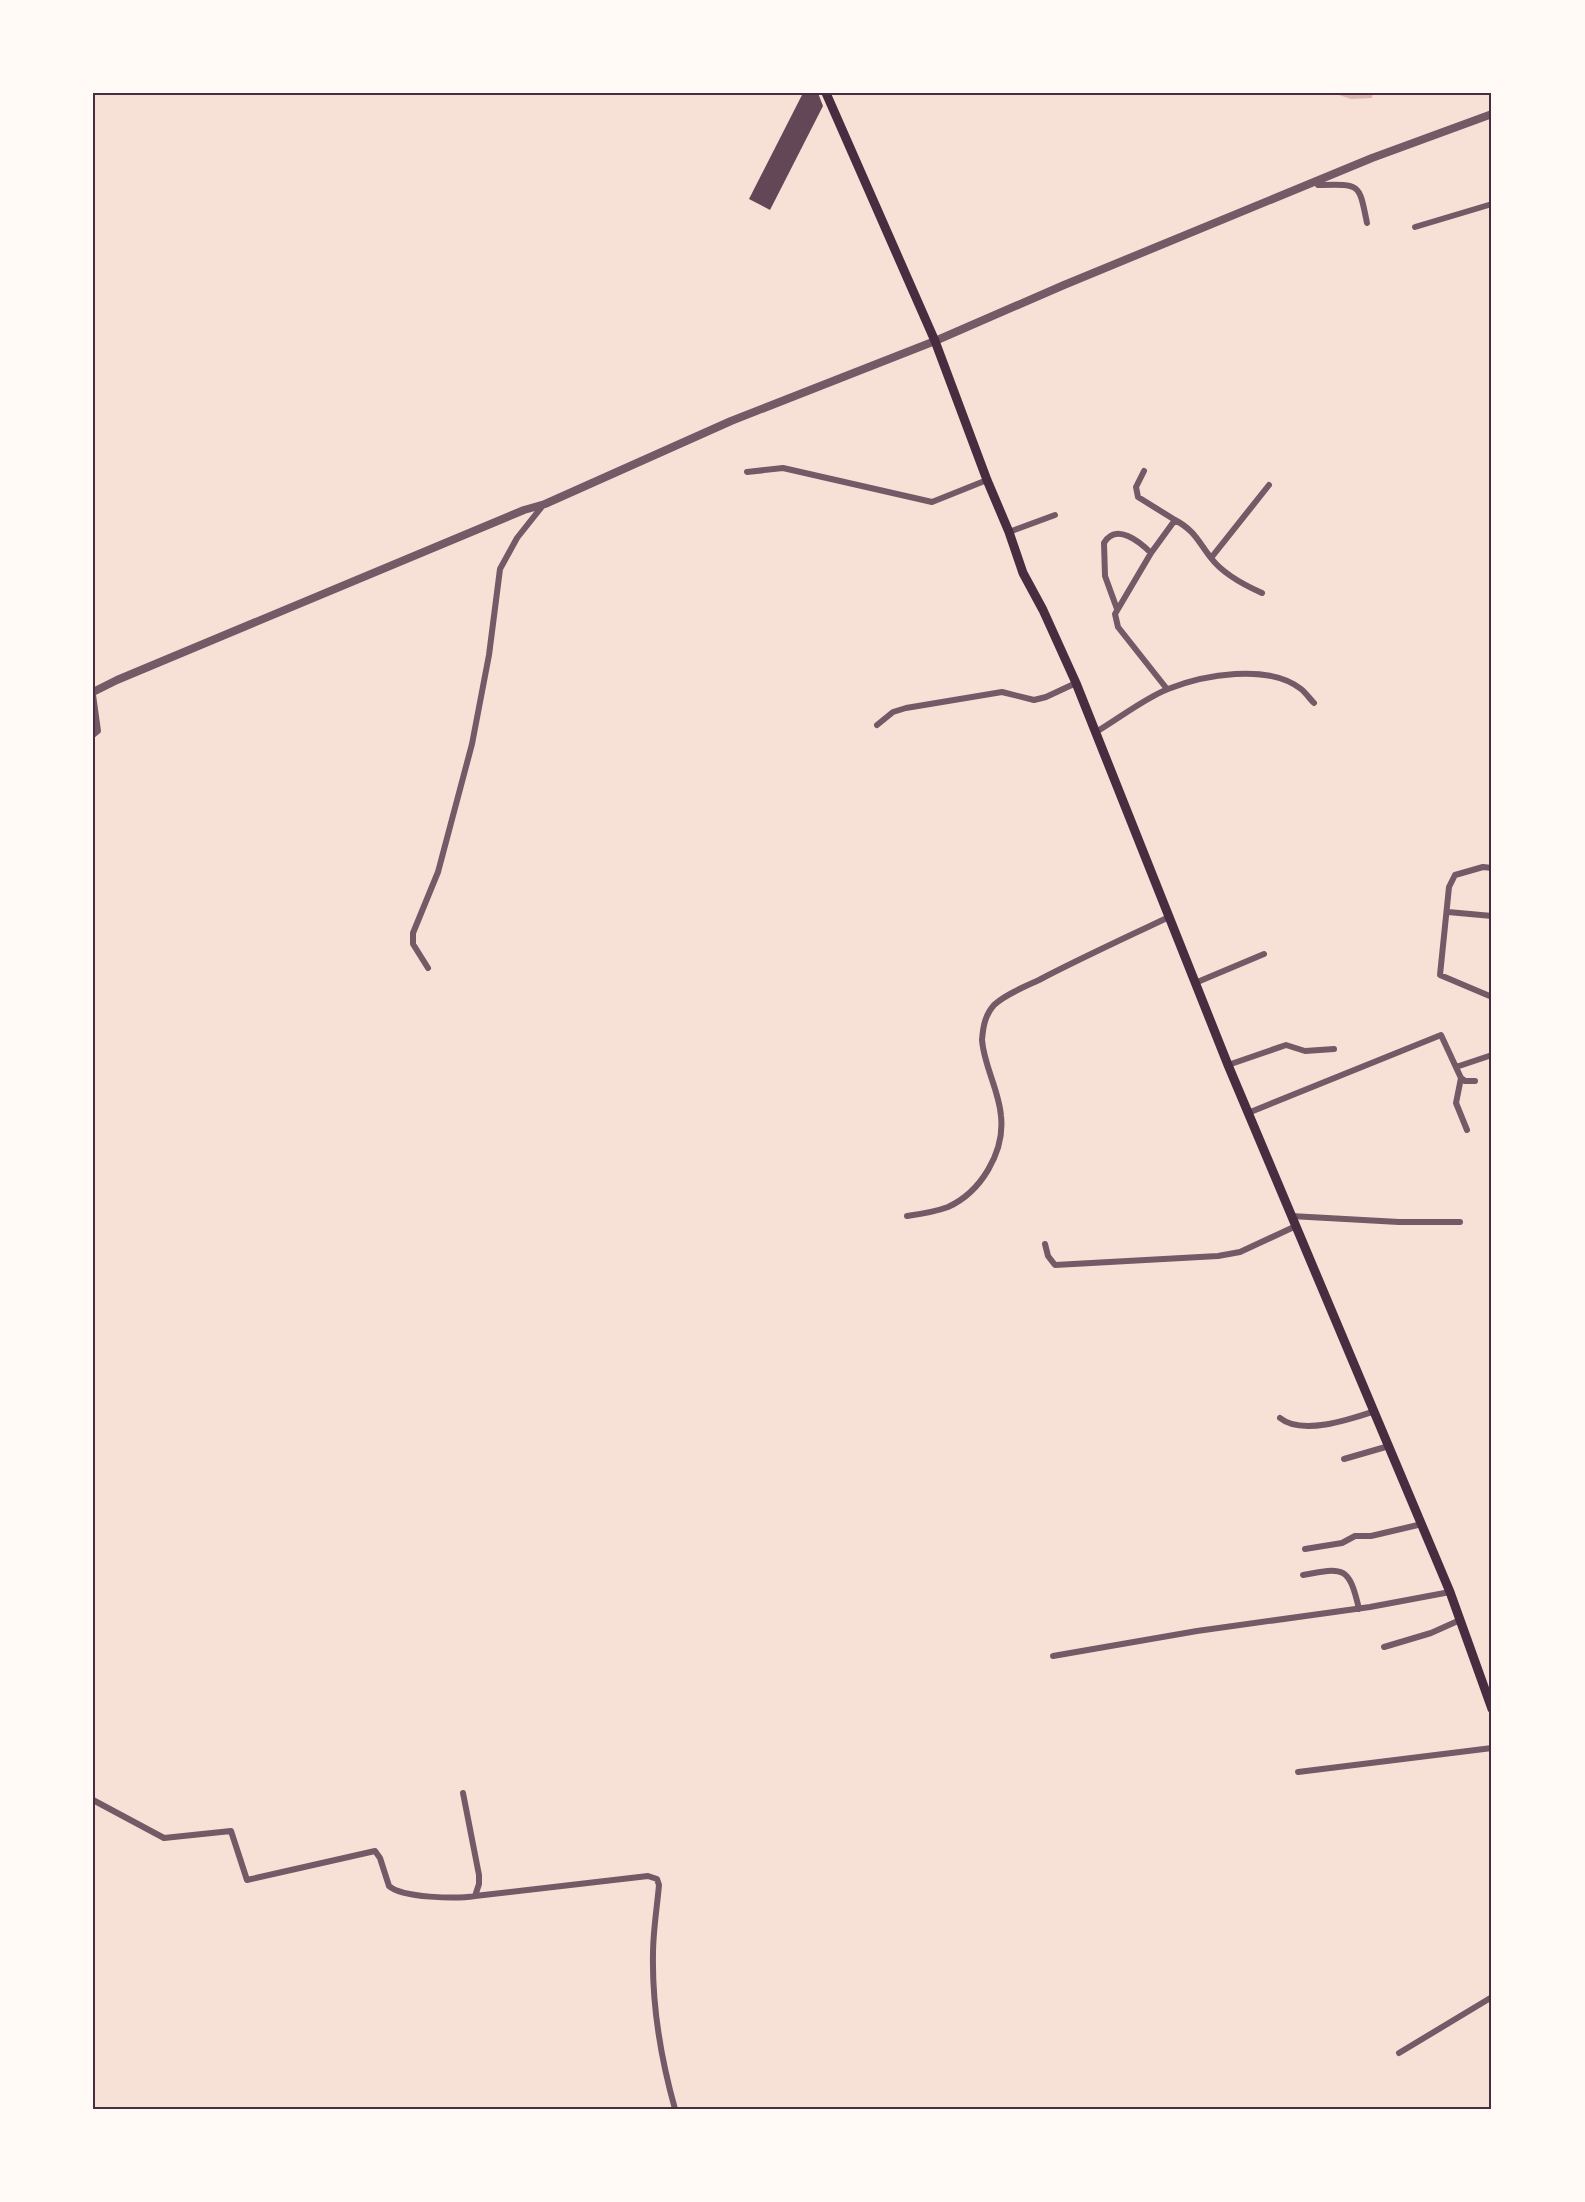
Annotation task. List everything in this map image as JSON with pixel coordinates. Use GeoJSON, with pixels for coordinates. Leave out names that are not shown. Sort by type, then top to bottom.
{"type":"FeatureCollection","features":[{"type":"Feature","properties":{"kind":"main road"},"geometry":{"type":"LineString","coordinates":[[826,93],[935,341],[987,480],[1009,531],[1023,573],[1043,610],[1076,683],[1228,1065],[1450,1592],[1492,1709]]}},
{"type":"Feature","properties":{"kind":"street"},"geometry":{"type":"LineString","coordinates":[[93,735],[98,731],[98,724],[93,694],[117,680],[524,510],[545,504],[731,422],[935,341],[1064,285],[1372,158],[1492,114]]}},
{"type":"Feature","properties":{"kind":"street"},"geometry":{"type":"LineString","coordinates":[[1317,182],[1318,185],[1353,186],[1359,190],[1367,223]]}},
{"type":"Feature","properties":{"kind":"street"},"geometry":{"type":"LineString","coordinates":[[1415,227],[1492,204]]}},
{"type":"Feature","properties":{"kind":"street"},"geometry":{"type":"LineString","coordinates":[[747,472],[783,468],[932,502],[987,480]]}},
{"type":"Feature","properties":{"kind":"street"},"geometry":{"type":"LineString","coordinates":[[1144,471],[1136,487],[1138,497],[1189,527],[1222,570],[1262,593]]}},
{"type":"Feature","properties":{"kind":"street"},"geometry":{"type":"LineString","coordinates":[[1211,558],[1269,485]]}},
{"type":"Feature","properties":{"kind":"street"},"geometry":{"type":"LineString","coordinates":[[428,968],[413,944],[413,933],[438,872],[472,744],[489,655],[500,569],[517,538],[545,504]]}},
{"type":"Feature","properties":{"kind":"street"},"geometry":{"type":"LineString","coordinates":[[1009,531],[1055,515]]}},
{"type":"Feature","properties":{"kind":"street"},"geometry":{"type":"LineString","coordinates":[[1167,689],[1118,627],[1115,614],[1151,553],[1175,520]]}},
{"type":"Feature","properties":{"kind":"street"},"geometry":{"type":"LineString","coordinates":[[1117,609],[1105,576],[1104,543],[1107,538],[1115,534],[1126,535],[1151,553]]}},
{"type":"Feature","properties":{"kind":"street"},"geometry":{"type":"LineString","coordinates":[[1096,732],[1167,689],[1208,676],[1256,675],[1287,681],[1301,689],[1314,703]]}},
{"type":"Feature","properties":{"kind":"street"},"geometry":{"type":"LineString","coordinates":[[877,725],[893,712],[906,708],[1002,692],[1034,700],[1046,698],[1076,683]]}},
{"type":"Feature","properties":{"kind":"street"},"geometry":{"type":"LineString","coordinates":[[1492,868],[1483,867],[1455,875],[1449,888],[1440,975],[1492,997]]}},
{"type":"Feature","properties":{"kind":"street"},"geometry":{"type":"LineString","coordinates":[[1448,912],[1492,916]]}},
{"type":"Feature","properties":{"kind":"street"},"geometry":{"type":"LineString","coordinates":[[907,1216],[932,1212],[948,1206],[970,1191],[992,1167],[999,1140],[1001,1116],[982,1040],[983,1027],[988,1014],[995,1005],[1002,998],[1169,917]]}},
{"type":"Feature","properties":{"kind":"street"},"geometry":{"type":"LineString","coordinates":[[1195,983],[1264,954]]}},
{"type":"Feature","properties":{"kind":"street"},"geometry":{"type":"LineString","coordinates":[[1248,1113],[1441,1035],[1461,1078],[1465,1081],[1475,1081]]}},
{"type":"Feature","properties":{"kind":"street"},"geometry":{"type":"LineString","coordinates":[[1228,1065],[1286,1045],[1305,1051],[1334,1049]]}},
{"type":"Feature","properties":{"kind":"street"},"geometry":{"type":"LineString","coordinates":[[1456,1067],[1492,1055]]}},
{"type":"Feature","properties":{"kind":"street"},"geometry":{"type":"LineString","coordinates":[[1461,1078],[1456,1103],[1467,1130]]}},
{"type":"Feature","properties":{"kind":"street"},"geometry":{"type":"LineString","coordinates":[[1291,1216],[1399,1222],[1460,1222]]}},
{"type":"Feature","properties":{"kind":"street"},"geometry":{"type":"LineString","coordinates":[[1045,1244],[1051,1262],[1062,1266],[1177,1259],[1240,1252],[1296,1226]]}},
{"type":"Feature","properties":{"kind":"street"},"geometry":{"type":"LineString","coordinates":[[1280,1418],[1287,1424],[1294,1425],[1331,1424],[1375,1412]]}},
{"type":"Feature","properties":{"kind":"street"},"geometry":{"type":"LineString","coordinates":[[1344,1459],[1390,1446]]}},
{"type":"Feature","properties":{"kind":"street"},"geometry":{"type":"LineString","coordinates":[[1305,1548],[1342,1543],[1355,1536],[1371,1536],[1422,1524]]}},
{"type":"Feature","properties":{"kind":"street"},"geometry":{"type":"LineString","coordinates":[[1303,1575],[1339,1570],[1351,1580],[1359,1609]]}},
{"type":"Feature","properties":{"kind":"street"},"geometry":{"type":"LineString","coordinates":[[1053,1656],[1197,1631],[1359,1609],[1450,1592]]}},
{"type":"Feature","properties":{"kind":"street"},"geometry":{"type":"LineString","coordinates":[[1384,1647],[1431,1633],[1460,1620]]}},
{"type":"Feature","properties":{"kind":"street"},"geometry":{"type":"LineString","coordinates":[[1298,1772],[1492,1748]]}},
{"type":"Feature","properties":{"kind":"street"},"geometry":{"type":"LineString","coordinates":[[464,1793],[480,1875],[475,1896]]}},
{"type":"Feature","properties":{"kind":"street"},"geometry":{"type":"LineString","coordinates":[[93,1800],[164,1838],[231,1831],[247,1880],[375,1851],[392,1889],[407,1893],[457,1898],[648,1876],[657,1879],[659,1885],[653,1952],[654,1995],[666,2076],[675,2109]]}},
{"type":"Feature","properties":{"kind":"street"},"geometry":{"type":"LineString","coordinates":[[1399,2054],[1492,1997]]}},
{"type":"Feature","properties":{"kind":"shaded area"},"geometry":{"type":"Polygon","coordinates":[[[1333,93],[1373,93],[1372,98],[1351,99],[1333,93]]]}},
{"type":"Feature","properties":{"kind":"building"},"geometry":{"type":"Polygon","coordinates":[[[803,93],[818,93],[823,106],[770,210],[749,199],[803,93]]]}}]}
